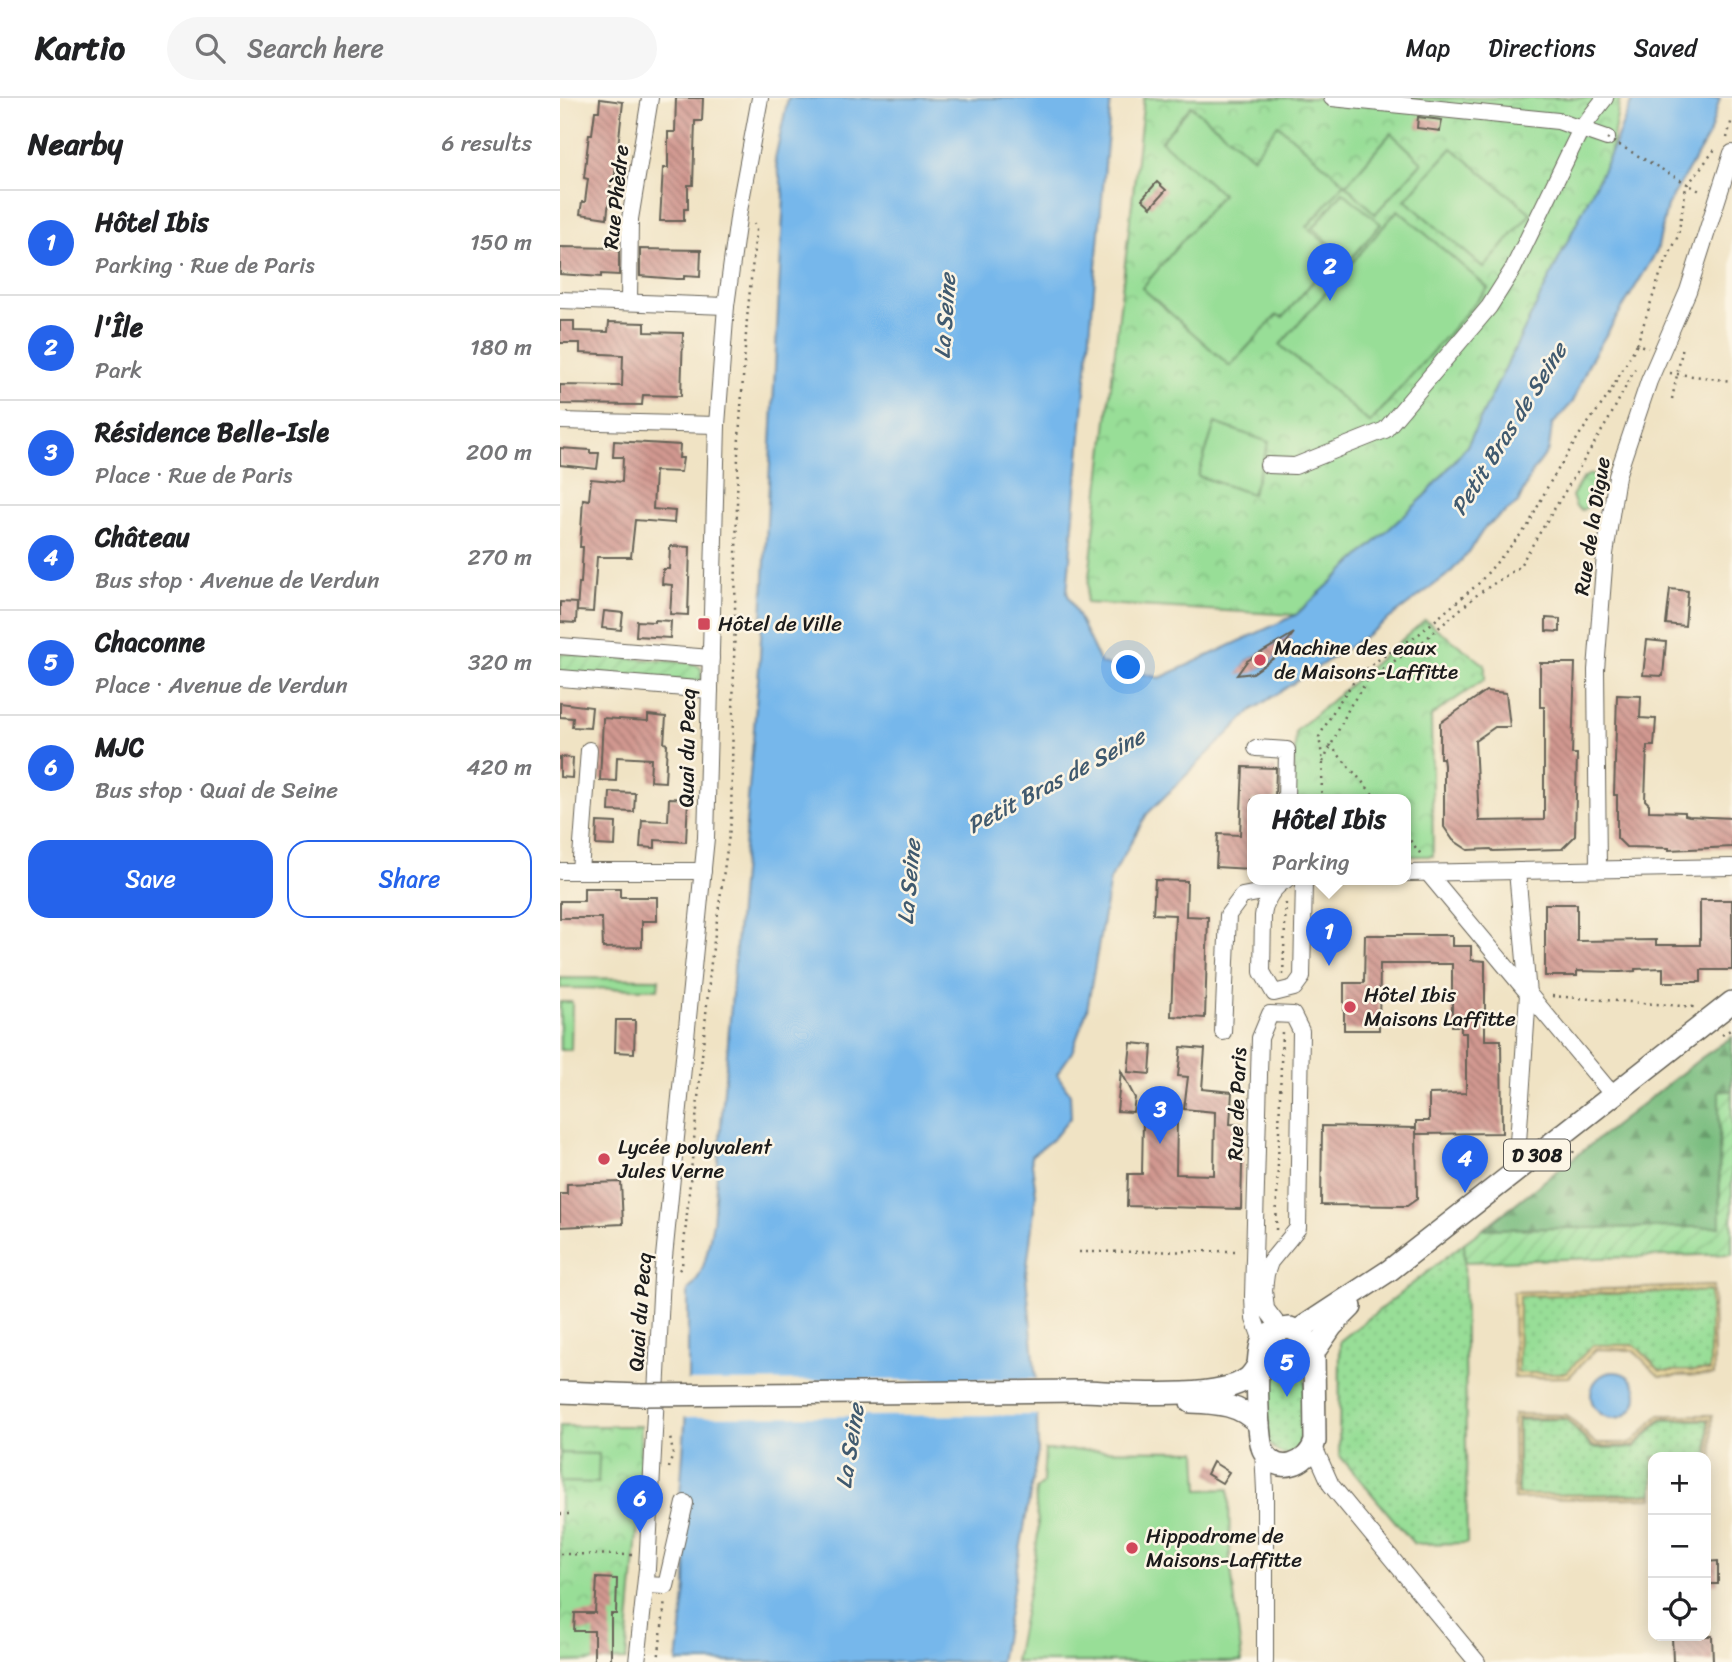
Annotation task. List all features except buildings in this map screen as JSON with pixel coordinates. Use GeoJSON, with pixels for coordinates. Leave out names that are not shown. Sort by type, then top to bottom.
{"type":"FeatureCollection","features":[{"type":"Feature","properties":{"kind":"main road","name":"D 308"},"geometry":{"type":"LineString","coordinates":[[1314,1352],[1332,1326],[1390,1270],[1612,1094],[1728,1009]]}},
{"type":"Feature","properties":{"kind":"main road","name":"D 308"},"geometry":{"type":"LineString","coordinates":[[1289,1330],[1390,1270]]}},
{"type":"Feature","properties":{"kind":"main road"},"geometry":{"type":"LineString","coordinates":[[1289,1330],[1309,1340],[1314,1352],[1314,1447],[1308,1456],[1291,1465],[1274,1462],[1262,1450],[1258,1365],[1262,1341],[1271,1332],[1289,1330]]}},
{"type":"Feature","properties":{"kind":"main road"},"geometry":{"type":"LineString","coordinates":[[560,1406],[646,1400],[1082,1396],[1218,1390],[1248,1378],[1258,1365]]}},
{"type":"Feature","properties":{"kind":"main road"},"geometry":{"type":"LineString","coordinates":[[560,1392],[646,1400]]}},
{"type":"Feature","properties":{"kind":"main road"},"geometry":{"type":"LineString","coordinates":[[1082,1396],[1215,1403],[1246,1412],[1259,1425]]}},
{"type":"Feature","properties":{"kind":"street","name":"Rue Phèdre"},"geometry":{"type":"LineString","coordinates":[[629,302],[630,219],[650,98]]}},
{"type":"Feature","properties":{"kind":"street","name":"Quai du Pecq"},"geometry":{"type":"LineString","coordinates":[[637,1662],[648,1555],[646,1400],[662,1277],[706,838],[717,425],[726,306],[739,211],[760,98]]}},
{"type":"Feature","properties":{"kind":"street"},"geometry":{"type":"LineString","coordinates":[[1332,98],[1558,121],[1607,138]]}},
{"type":"Feature","properties":{"kind":"street"},"geometry":{"type":"LineString","coordinates":[[1268,465],[1295,466],[1385,430],[1489,307],[1513,269],[1581,129],[1605,98]]}},
{"type":"Feature","properties":{"kind":"street","name":"Rue de la Digue"},"geometry":{"type":"LineString","coordinates":[[1598,869],[1596,670],[1606,544],[1617,476],[1653,371],[1653,346],[1688,291],[1732,153]]}},
{"type":"Feature","properties":{"kind":"street"},"geometry":{"type":"LineString","coordinates":[[1715,206],[1732,209]]}},
{"type":"Feature","properties":{"kind":"street"},"geometry":{"type":"LineString","coordinates":[[560,300],[726,306]]}},
{"type":"Feature","properties":{"kind":"street"},"geometry":{"type":"LineString","coordinates":[[560,421],[717,425]]}},
{"type":"Feature","properties":{"kind":"street"},"geometry":{"type":"LineString","coordinates":[[560,646],[711,658]]}},
{"type":"Feature","properties":{"kind":"street"},"geometry":{"type":"LineString","coordinates":[[560,678],[710,690]]}},
{"type":"Feature","properties":{"kind":"street"},"geometry":{"type":"LineString","coordinates":[[1256,748],[1287,750],[1286,794]]}},
{"type":"Feature","properties":{"kind":"street"},"geometry":{"type":"LineString","coordinates":[[580,871],[589,750]]}},
{"type":"Feature","properties":{"kind":"street"},"geometry":{"type":"LineString","coordinates":[[1411,873],[1732,867]]}},
{"type":"Feature","properties":{"kind":"street"},"geometry":{"type":"LineString","coordinates":[[560,871],[703,871]]}},
{"type":"Feature","properties":{"kind":"street"},"geometry":{"type":"LineString","coordinates":[[1516,1172],[1528,994],[1517,871]]}},
{"type":"Feature","properties":{"kind":"street"},"geometry":{"type":"LineString","coordinates":[[1428,873],[1612,1094]]}},
{"type":"Feature","properties":{"kind":"street"},"geometry":{"type":"LineString","coordinates":[[1280,885],[1273,890],[1262,916],[1262,972],[1274,993],[1294,988],[1302,977],[1304,888]]}},
{"type":"Feature","properties":{"kind":"street"},"geometry":{"type":"LineString","coordinates":[[1223,1032],[1228,915],[1242,895],[1273,890]]}},
{"type":"Feature","properties":{"kind":"street"},"geometry":{"type":"LineString","coordinates":[[1282,1013],[1293,1015],[1300,1031],[1298,1228],[1276,1251],[1266,1274],[1264,1302],[1270,1316],[1289,1330]]}},
{"type":"Feature","properties":{"kind":"street","name":"Rue de Paris"},"geometry":{"type":"LineString","coordinates":[[1262,1341],[1254,1314],[1260,1038],[1270,1014],[1282,1013]]}},
{"type":"Feature","properties":{"kind":"street"},"geometry":{"type":"LineString","coordinates":[[1314,1447],[1331,1485],[1477,1662]]}},
{"type":"Feature","properties":{"kind":"street"},"geometry":{"type":"LineString","coordinates":[[1262,1450],[1265,1491],[1265,1662]]}},
{"type":"Feature","properties":{"kind":"street"},"geometry":{"type":"LineString","coordinates":[[1265,1491],[1291,1465],[1331,1485]]}},
{"type":"Feature","properties":{"kind":"street"},"geometry":{"type":"LineString","coordinates":[[646,1585],[666,1586],[685,1503]]}},
{"type":"Feature","properties":{"kind":"path"},"geometry":{"type":"LineString","coordinates":[[1321,794],[1323,762],[1319,737],[1358,676],[1419,634],[1478,584],[1528,526],[1549,484],[1608,396],[1637,344],[1660,275],[1678,236],[1686,187],[1728,134]]}},
{"type":"Feature","properties":{"kind":"path"},"geometry":{"type":"LineString","coordinates":[[1607,138],[1691,186]]}},
{"type":"Feature","properties":{"kind":"path"},"geometry":{"type":"LineString","coordinates":[[1637,344],[1653,346]]}},
{"type":"Feature","properties":{"kind":"path"},"geometry":{"type":"LineString","coordinates":[[1323,762],[1350,706],[1370,678],[1420,644],[1478,594],[1519,567],[1609,419],[1636,368],[1653,346]]}},
{"type":"Feature","properties":{"kind":"path"},"geometry":{"type":"LineString","coordinates":[[1672,400],[1683,346]]}},
{"type":"Feature","properties":{"kind":"path"},"geometry":{"type":"LineString","coordinates":[[1636,368],[1732,381]]}},
{"type":"Feature","properties":{"kind":"path"},"geometry":{"type":"LineString","coordinates":[[1330,745],[1373,794]]}},
{"type":"Feature","properties":{"kind":"path"},"geometry":{"type":"LineString","coordinates":[[1411,841],[1423,856],[1428,873]]}},
{"type":"Feature","properties":{"kind":"path"},"geometry":{"type":"LineString","coordinates":[[1282,992],[1285,902],[1288,897],[1304,888]]}},
{"type":"Feature","properties":{"kind":"path"},"geometry":{"type":"LineString","coordinates":[[1528,994],[1728,1009]]}},
{"type":"Feature","properties":{"kind":"path"},"geometry":{"type":"LineString","coordinates":[[1276,1251],[1282,1013]]}},
{"type":"Feature","properties":{"kind":"path"},"geometry":{"type":"LineString","coordinates":[[1079,1252],[1254,1251]]}},
{"type":"Feature","properties":{"kind":"path"},"geometry":{"type":"LineString","coordinates":[[560,1514],[569,1514]]}},
{"type":"Feature","properties":{"kind":"path"},"geometry":{"type":"LineString","coordinates":[[560,1554],[648,1555]]}},
{"type":"Feature","properties":{"kind":"path"},"geometry":{"type":"LineString","coordinates":[[658,1662],[666,1586]]}},
{"type":"Feature","properties":{"kind":"green space"},"geometry":{"type":"Polygon","coordinates":[[[1144,98],[1620,98],[1610,155],[1467,446],[1426,495],[1296,615],[1086,603],[1144,98]]]}},
{"type":"Feature","properties":{"kind":"green space"},"geometry":{"type":"Polygon","coordinates":[[[1191,106],[1253,157],[1278,125],[1345,183],[1307,227],[1337,253],[1283,317],[1277,315],[1230,366],[1142,288],[1222,194],[1161,141],[1191,106]]]}},
{"type":"Feature","properties":{"kind":"green space"},"geometry":{"type":"Polygon","coordinates":[[[1391,133],[1422,162],[1375,214],[1346,185],[1391,133]]]}},
{"type":"Feature","properties":{"kind":"green space"},"geometry":{"type":"Polygon","coordinates":[[[1452,148],[1531,213],[1484,268],[1405,200],[1452,148]]]}},
{"type":"Feature","properties":{"kind":"green space"},"geometry":{"type":"Polygon","coordinates":[[[1343,192],[1381,224],[1349,261],[1313,228],[1343,192]]]}},
{"type":"Feature","properties":{"kind":"green space"},"geometry":{"type":"Polygon","coordinates":[[[1398,210],[1488,288],[1370,423],[1280,345],[1398,210]]]}},
{"type":"Feature","properties":{"kind":"green space"},"geometry":{"type":"Polygon","coordinates":[[[1215,423],[1269,442],[1252,494],[1198,476],[1215,423]]]}},
{"type":"Feature","properties":{"kind":"green space"},"geometry":{"type":"Polygon","coordinates":[[[1590,474],[1599,477],[1601,484],[1590,505],[1582,510],[1576,507],[1572,496],[1582,479],[1590,474]]]}},
{"type":"Feature","properties":{"kind":"green space"},"geometry":{"type":"Polygon","coordinates":[[[1425,620],[1485,665],[1485,679],[1431,716],[1433,856],[1411,856],[1411,794],[1292,794],[1296,731],[1425,620]]]}},
{"type":"Feature","properties":{"kind":"green space"},"geometry":{"type":"Polygon","coordinates":[[[560,653],[693,663],[701,668],[702,678],[699,682],[560,673],[560,653]]]}},
{"type":"Feature","properties":{"kind":"green space"},"geometry":{"type":"Polygon","coordinates":[[[560,978],[659,979],[658,989],[560,988],[560,978]]]}},
{"type":"Feature","properties":{"kind":"green space"},"geometry":{"type":"Polygon","coordinates":[[[560,1002],[572,1002],[571,1050],[560,1050],[560,1002]]]}},
{"type":"Feature","properties":{"kind":"green space"},"geometry":{"type":"Polygon","coordinates":[[[1732,1037],[1732,1091],[1719,1092],[1720,1227],[1483,1229],[1701,1058],[1732,1037]]]}},
{"type":"Feature","properties":{"kind":"green space"},"geometry":{"type":"Polygon","coordinates":[[[1719,1091],[1732,1091],[1732,1254],[1465,1262],[1464,1243],[1483,1229],[1720,1227],[1719,1091]]]}},
{"type":"Feature","properties":{"kind":"green space"},"geometry":{"type":"Polygon","coordinates":[[[1464,1243],[1467,1543],[1414,1544],[1339,1455],[1340,1341],[1464,1243]]]}},
{"type":"Feature","properties":{"kind":"green space"},"geometry":{"type":"Polygon","coordinates":[[[1710,1291],[1710,1371],[1660,1371],[1635,1345],[1593,1346],[1566,1373],[1518,1373],[1518,1296],[1710,1291]]]}},
{"type":"Feature","properties":{"kind":"green space"},"geometry":{"type":"Polygon","coordinates":[[[1286,1340],[1299,1345],[1305,1354],[1306,1438],[1297,1450],[1288,1455],[1278,1451],[1268,1441],[1266,1357],[1272,1347],[1286,1340]]]}},
{"type":"Feature","properties":{"kind":"green space"},"geometry":{"type":"Polygon","coordinates":[[[1566,1419],[1592,1448],[1634,1448],[1662,1420],[1708,1420],[1708,1452],[1648,1452],[1648,1494],[1518,1495],[1518,1420],[1566,1419]]]}},
{"type":"Feature","properties":{"kind":"green space"},"geometry":{"type":"Polygon","coordinates":[[[560,1426],[641,1426],[640,1454],[644,1454],[626,1660],[560,1662],[560,1426]]]}},
{"type":"Feature","properties":{"kind":"green space","name":"Hippodrome de Maisons-Laffitte"},"geometry":{"type":"Polygon","coordinates":[[[1045,1450],[1197,1451],[1199,1490],[1229,1489],[1230,1560],[1242,1662],[1015,1662],[1036,1549],[1036,1490],[1043,1483],[1045,1450]]]}},
{"type":"Feature","properties":{"kind":"green space"},"geometry":{"type":"Polygon","coordinates":[[[560,1453],[599,1454],[598,1483],[560,1482],[560,1453]]]}},
{"type":"Feature","properties":{"kind":"sand"},"geometry":{"type":"Polygon","coordinates":[[[1713,1286],[1714,1375],[1659,1376],[1633,1350],[1596,1349],[1569,1377],[1514,1378],[1513,1292],[1713,1286]],[[1710,1291],[1519,1296],[1518,1373],[1566,1373],[1593,1345],[1635,1345],[1660,1371],[1710,1371],[1710,1291]]]}},
{"type":"Feature","properties":{"kind":"sand"},"geometry":{"type":"Polygon","coordinates":[[[1513,1414],[1567,1415],[1595,1443],[1632,1443],[1659,1415],[1712,1415],[1713,1498],[1709,1419],[1661,1418],[1634,1446],[1593,1446],[1566,1418],[1517,1418],[1517,1495],[1648,1495],[1648,1498],[1514,1499],[1513,1414]]]}},
{"type":"Feature","properties":{"kind":"water"},"geometry":{"type":"Polygon","coordinates":[[[788,98],[1111,98],[1067,593],[1101,664],[1160,678],[1296,615],[1426,495],[1467,446],[1610,155],[1633,98],[1720,98],[1709,135],[1667,206],[1657,251],[1589,363],[1573,402],[1552,425],[1549,449],[1531,474],[1518,503],[1485,527],[1469,552],[1450,573],[1370,633],[1251,711],[1147,814],[1110,880],[1087,1010],[1072,1052],[1057,1074],[1070,1094],[1071,1117],[1054,1138],[1031,1156],[1036,1194],[1026,1275],[1036,1380],[1038,1450],[1000,1662],[677,1662],[686,1587],[687,1513],[679,1510],[688,1382],[688,1290],[703,1268],[713,1222],[760,656],[784,194],[775,159],[788,98]],[[1276,644],[1247,661],[1240,673],[1263,666],[1273,659],[1280,649],[1276,644]]]}},
{"type":"Feature","properties":{"kind":"water"},"geometry":{"type":"Polygon","coordinates":[[[1614,1372],[1631,1378],[1637,1395],[1631,1412],[1614,1418],[1597,1412],[1591,1395],[1597,1378],[1614,1372]]]}},
{"type":"Feature","properties":{"kind":"pier"},"geometry":{"type":"Polygon","coordinates":[[[1040,1379],[1041,1415],[683,1417],[684,1381],[1040,1379]]]}},
{"type":"Feature","properties":{"kind":"place","name":"l'Île"},"geometry":{"type":"Point","coordinates":[1330,301]}},
{"type":"Feature","properties":{"kind":"place","name":"Hôtel de Ville"},"geometry":{"type":"Point","coordinates":[704,624]}},
{"type":"Feature","properties":{"kind":"place","name":"Machine des eaux de Maisons-Laffitte"},"geometry":{"type":"Point","coordinates":[1260,660]}},
{"type":"Feature","properties":{"kind":"place","name":"Hôtel Ibis"},"geometry":{"type":"Point","coordinates":[1329,966]}},
{"type":"Feature","properties":{"kind":"place","name":"Hôtel Ibis Maisons Laffitte"},"geometry":{"type":"Point","coordinates":[1350,1007]}},
{"type":"Feature","properties":{"kind":"place","name":"Résidence Belle-Isle"},"geometry":{"type":"Point","coordinates":[1160,1144]}},
{"type":"Feature","properties":{"kind":"place","name":"Lycée polyvalent Jules Verne"},"geometry":{"type":"Point","coordinates":[604,1159]}},
{"type":"Feature","properties":{"kind":"place","name":"Château"},"geometry":{"type":"Point","coordinates":[1465,1193]}},
{"type":"Feature","properties":{"kind":"place","name":"Chaconne"},"geometry":{"type":"Point","coordinates":[1287,1397]}},
{"type":"Feature","properties":{"kind":"place","name":"MJC"},"geometry":{"type":"Point","coordinates":[640,1533]}},
{"type":"Feature","properties":{"kind":"place","name":"Hippodrome de Maisons-Laffitte"},"geometry":{"type":"Point","coordinates":[1132,1548]}},
{"type":"Feature","properties":{"kind":"water label","name":"La Seine"},"geometry":{"type":"Point","coordinates":[945,316]}},
{"type":"Feature","properties":{"kind":"water label","name":"Petit Bras de Seine"},"geometry":{"type":"Point","coordinates":[1509,429]}},
{"type":"Feature","properties":{"kind":"water label","name":"Petit Bras de Seine"},"geometry":{"type":"Point","coordinates":[1056,781]}},
{"type":"Feature","properties":{"kind":"water label","name":"La Seine"},"geometry":{"type":"Point","coordinates":[909,882]}},
{"type":"Feature","properties":{"kind":"water label","name":"La Seine"},"geometry":{"type":"Point","coordinates":[850,1446]}}]}
